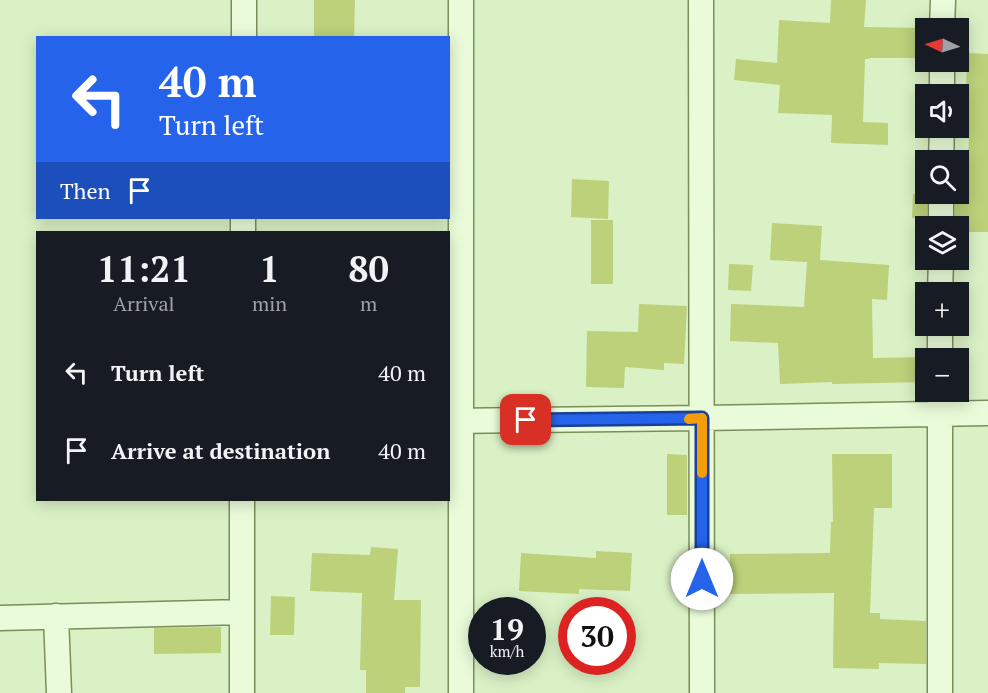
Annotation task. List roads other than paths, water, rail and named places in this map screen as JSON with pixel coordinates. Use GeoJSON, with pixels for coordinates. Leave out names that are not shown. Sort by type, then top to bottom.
{"type":"FeatureCollection","features":[{"type":"Feature","properties":{"kind":"street"},"geometry":{"type":"LineString","coordinates":[[244,0],[244,36]]}},
{"type":"Feature","properties":{"kind":"street"},"geometry":{"type":"LineString","coordinates":[[461,0],[454,421],[461,693]]}},
{"type":"Feature","properties":{"kind":"street"},"geometry":{"type":"LineString","coordinates":[[701,0],[702,693]]}},
{"type":"Feature","properties":{"kind":"street"},"geometry":{"type":"LineString","coordinates":[[942,18],[943,0]]}},
{"type":"Feature","properties":{"kind":"street"},"geometry":{"type":"LineString","coordinates":[[454,421],[702,418],[940,403],[988,413]]}},
{"type":"Feature","properties":{"kind":"street"},"geometry":{"type":"LineString","coordinates":[[940,403],[940,693]]}},
{"type":"Feature","properties":{"kind":"street"},"geometry":{"type":"LineString","coordinates":[[242,501],[242,693]]}},
{"type":"Feature","properties":{"kind":"street"},"geometry":{"type":"LineString","coordinates":[[0,618],[242,612]]}},
{"type":"Feature","properties":{"kind":"street"},"geometry":{"type":"LineString","coordinates":[[56,616],[59,693]]}}]}
